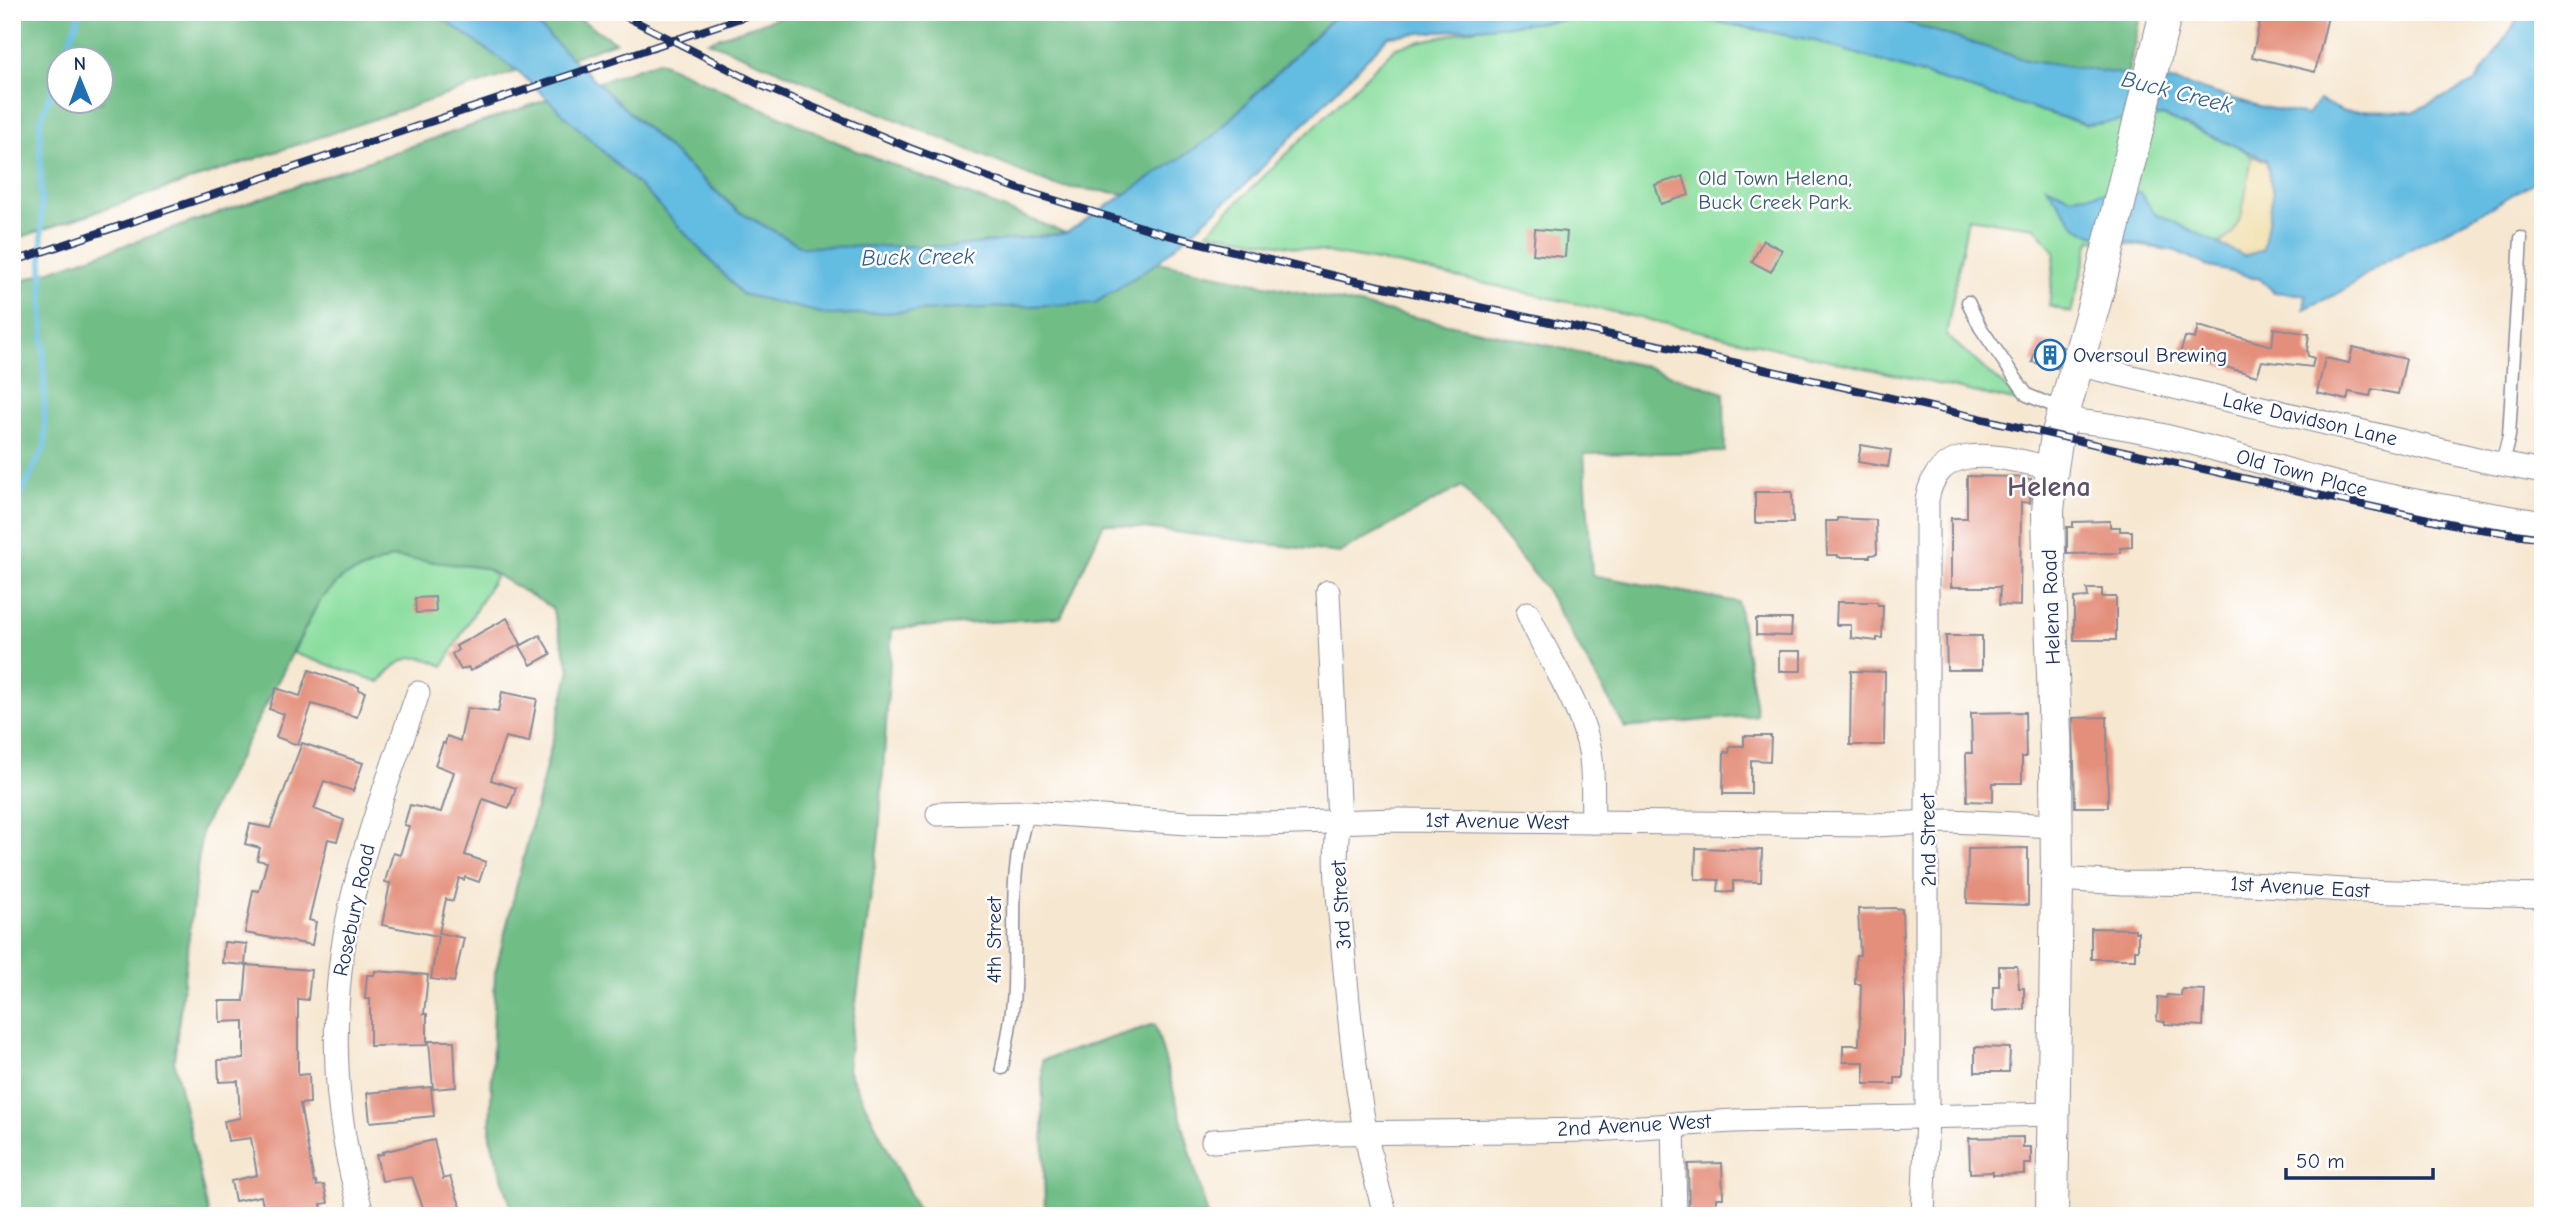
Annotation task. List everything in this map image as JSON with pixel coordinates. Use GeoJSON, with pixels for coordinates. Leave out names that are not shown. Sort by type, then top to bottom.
{"type":"FeatureCollection","features":[{"type":"Feature","properties":{"kind":"main road","name":"Helena Road"},"geometry":{"type":"LineString","coordinates":[[2052,1216],[2057,825],[2048,512],[2052,468],[2063,415],[2165,17]]}},
{"type":"Feature","properties":{"kind":"street","name":"Lake Davidson Lane"},"geometry":{"type":"LineString","coordinates":[[2077,364],[2543,472]]}},
{"type":"Feature","properties":{"kind":"street","name":"Old Town Place"},"geometry":{"type":"LineString","coordinates":[[2063,415],[2138,431],[2359,488],[2543,523]]}},
{"type":"Feature","properties":{"kind":"street","name":"2nd Street"},"geometry":{"type":"LineString","coordinates":[[1923,1216],[1927,1117],[1927,500],[1933,477],[1950,461],[1979,456],[2052,468]]}},
{"type":"Feature","properties":{"kind":"street","name":"3rd Street"},"geometry":{"type":"LineString","coordinates":[[1328,592],[1339,821],[1336,839],[1352,1054],[1366,1133],[1386,1216]]}},
{"type":"Feature","properties":{"kind":"street"},"geometry":{"type":"LineString","coordinates":[[1528,613],[1541,645],[1583,725],[1590,752],[1593,822]]}},
{"type":"Feature","properties":{"kind":"street","name":"Rosebury Road"},"geometry":{"type":"LineString","coordinates":[[362,1216],[343,1131],[338,1084],[338,978],[357,880],[418,693]]}},
{"type":"Feature","properties":{"kind":"street","name":"1st Avenue West"},"geometry":{"type":"LineString","coordinates":[[938,814],[1028,812],[1259,824],[1339,821],[1833,825],[1949,821],[2057,825]]}},
{"type":"Feature","properties":{"kind":"street","name":"1st Avenue East"},"geometry":{"type":"LineString","coordinates":[[2057,879],[2543,896]]}},
{"type":"Feature","properties":{"kind":"street","name":"2nd Avenue West"},"geometry":{"type":"LineString","coordinates":[[1213,1141],[1366,1133],[1595,1130],[1673,1124],[2055,1114]]}},
{"type":"Feature","properties":{"kind":"street"},"geometry":{"type":"LineString","coordinates":[[1673,1124],[1675,1216]]}},
{"type":"Feature","properties":{"kind":"lane"},"geometry":{"type":"LineString","coordinates":[[2502,464],[2509,436],[2522,238]]}},
{"type":"Feature","properties":{"kind":"lane"},"geometry":{"type":"LineString","coordinates":[[1968,302],[1980,327],[2027,395],[2063,415]]}},
{"type":"Feature","properties":{"kind":"lane","name":"4th Street"},"geometry":{"type":"LineString","coordinates":[[1002,1068],[1014,990],[1015,862],[1028,812]]}},
{"type":"Feature","properties":{"kind":"green space"},"geometry":{"type":"Polygon","coordinates":[[[12,12],[426,12],[446,21],[518,71],[12,240],[12,12]]]}},
{"type":"Feature","properties":{"kind":"green space"},"geometry":{"type":"Polygon","coordinates":[[[524,12],[569,12],[615,42],[571,58],[524,12]]]}},
{"type":"Feature","properties":{"kind":"green space"},"geometry":{"type":"Polygon","coordinates":[[[794,12],[1339,12],[1211,138],[1126,194],[1055,186],[708,41],[794,12]]]}},
{"type":"Feature","properties":{"kind":"green space","name":"Old Town Helena, Buck Creek Park."},"geometry":{"type":"Polygon","coordinates":[[[1652,12],[1812,40],[2087,125],[2163,116],[2241,148],[2266,168],[2247,259],[2090,240],[2071,313],[2049,306],[2055,252],[2035,227],[1968,218],[1946,335],[2023,403],[1401,265],[1207,232],[1396,47],[1478,28],[1652,12]]]}},
{"type":"Feature","properties":{"kind":"green space"},"geometry":{"type":"Polygon","coordinates":[[[1875,12],[2141,12],[2128,75],[2029,61],[1875,12]]]}},
{"type":"Feature","properties":{"kind":"green space"},"geometry":{"type":"Polygon","coordinates":[[[658,61],[857,151],[1066,233],[957,246],[803,247],[738,211],[597,83],[658,61]]]}},
{"type":"Feature","properties":{"kind":"green space"},"geometry":{"type":"Polygon","coordinates":[[[549,99],[653,199],[742,294],[829,315],[1095,303],[1158,262],[1644,366],[1724,393],[1725,452],[1584,454],[1592,575],[1738,602],[1757,715],[1625,728],[1544,586],[1462,486],[1339,553],[1104,523],[1061,617],[892,629],[879,836],[847,1068],[921,1216],[514,1216],[490,1137],[495,973],[570,670],[552,608],[485,568],[393,557],[343,577],[319,601],[202,829],[174,1061],[209,1216],[12,1216],[12,414],[16,407],[12,284],[549,99]]]}},
{"type":"Feature","properties":{"kind":"green space"},"geometry":{"type":"Polygon","coordinates":[[[394,557],[485,568],[496,575],[443,666],[424,658],[408,659],[400,662],[380,682],[293,653],[319,601],[343,577],[394,557]]]}},
{"type":"Feature","properties":{"kind":"green space"},"geometry":{"type":"Polygon","coordinates":[[[1155,1024],[1208,1216],[1045,1216],[1042,1060],[1155,1024]]]}},
{"type":"Feature","properties":{"kind":"sand"},"geometry":{"type":"Polygon","coordinates":[[[2252,156],[2275,164],[2273,252],[2241,261],[2209,251],[2232,234],[2242,214],[2252,156]]]}},
{"type":"Feature","properties":{"kind":"water","name":"Buck Creek"},"geometry":{"type":"Polygon","coordinates":[[[426,12],[524,12],[737,211],[803,247],[957,246],[1066,233],[1211,138],[1339,12],[1652,12],[1389,36],[1249,181],[1158,262],[1095,303],[829,315],[742,294],[653,199],[518,71],[446,21],[426,12]]]}},
{"type":"Feature","properties":{"kind":"water","name":"Buck Creek"},"geometry":{"type":"Polygon","coordinates":[[[1663,12],[1875,12],[2029,61],[2177,82],[2262,107],[2307,115],[2319,100],[2342,111],[2413,112],[2475,82],[2523,12],[2543,12],[2543,177],[2477,215],[2381,264],[2341,292],[2304,309],[2306,295],[2274,292],[2260,279],[2210,267],[2176,251],[2092,235],[2076,226],[2046,186],[2071,197],[2101,193],[2140,193],[2155,213],[2244,256],[2263,250],[2273,194],[2266,159],[2163,116],[2087,125],[1812,40],[1663,12]]]}},
{"type":"Feature","properties":{"kind":"building"},"geometry":{"type":"Polygon","coordinates":[[[2262,12],[2329,12],[2315,72],[2252,57],[2262,12]]]}},
{"type":"Feature","properties":{"kind":"building"},"geometry":{"type":"Polygon","coordinates":[[[1683,176],[1689,195],[1661,204],[1655,185],[1683,176]]]}},
{"type":"Feature","properties":{"kind":"building"},"geometry":{"type":"Polygon","coordinates":[[[1535,229],[1567,232],[1565,257],[1533,254],[1535,229]]]}},
{"type":"Feature","properties":{"kind":"building"},"geometry":{"type":"Polygon","coordinates":[[[1763,240],[1782,250],[1771,272],[1752,262],[1763,240]]]}},
{"type":"Feature","properties":{"kind":"building"},"geometry":{"type":"Polygon","coordinates":[[[2198,326],[2272,346],[2274,328],[2309,334],[2307,351],[2308,356],[2314,358],[2312,367],[2262,361],[2257,376],[2180,354],[2185,337],[2195,339],[2198,326]]]}},
{"type":"Feature","properties":{"kind":"building","name":"Oversoul Brewing"},"geometry":{"type":"Polygon","coordinates":[[[2038,340],[2063,347],[2057,368],[2032,362],[2038,340]]]}},
{"type":"Feature","properties":{"kind":"building"},"geometry":{"type":"Polygon","coordinates":[[[2353,347],[2406,359],[2398,394],[2372,389],[2370,396],[2349,392],[2347,400],[2317,393],[2325,358],[2349,363],[2353,347]]]}},
{"type":"Feature","properties":{"kind":"building"},"geometry":{"type":"Polygon","coordinates":[[[1861,445],[1891,450],[1888,467],[1858,462],[1861,445]]]}},
{"type":"Feature","properties":{"kind":"building"},"geometry":{"type":"Polygon","coordinates":[[[1967,476],[2031,479],[2030,503],[2021,502],[2020,606],[1999,605],[2000,587],[1951,587],[1951,518],[1967,518],[1967,476]]]}},
{"type":"Feature","properties":{"kind":"building"},"geometry":{"type":"Polygon","coordinates":[[[1755,492],[1792,492],[1793,523],[1755,523],[1755,492]]]}},
{"type":"Feature","properties":{"kind":"building"},"geometry":{"type":"Polygon","coordinates":[[[1837,518],[1876,520],[1877,554],[1870,557],[1827,555],[1826,521],[1837,521],[1837,518]]]}},
{"type":"Feature","properties":{"kind":"building"},"geometry":{"type":"Polygon","coordinates":[[[2110,521],[2110,527],[2120,527],[2120,531],[2132,531],[2132,547],[2120,548],[2121,553],[2067,554],[2067,527],[2073,527],[2073,522],[2110,521]]]}},
{"type":"Feature","properties":{"kind":"building"},"geometry":{"type":"Polygon","coordinates":[[[2087,589],[2102,589],[2102,597],[2116,597],[2116,640],[2074,640],[2074,598],[2088,597],[2087,589]]]}},
{"type":"Feature","properties":{"kind":"building"},"geometry":{"type":"Polygon","coordinates":[[[435,597],[436,612],[416,613],[415,598],[435,597]]]}},
{"type":"Feature","properties":{"kind":"building"},"geometry":{"type":"Polygon","coordinates":[[[1837,602],[1877,602],[1878,605],[1883,605],[1882,638],[1877,638],[1877,641],[1851,638],[1851,625],[1836,625],[1837,602]]]}},
{"type":"Feature","properties":{"kind":"building"},"geometry":{"type":"Polygon","coordinates":[[[507,618],[521,644],[470,671],[468,667],[461,670],[452,654],[458,650],[456,646],[507,618]]]}},
{"type":"Feature","properties":{"kind":"building"},"geometry":{"type":"Polygon","coordinates":[[[1756,619],[1792,619],[1791,636],[1756,635],[1756,619]]]}},
{"type":"Feature","properties":{"kind":"building"},"geometry":{"type":"Polygon","coordinates":[[[540,635],[551,654],[531,665],[520,646],[540,635]]]}},
{"type":"Feature","properties":{"kind":"building"},"geometry":{"type":"Polygon","coordinates":[[[1946,636],[1982,636],[1982,670],[1947,670],[1946,636]]]}},
{"type":"Feature","properties":{"kind":"building"},"geometry":{"type":"Polygon","coordinates":[[[1779,651],[1801,651],[1801,671],[1779,671],[1779,651]]]}},
{"type":"Feature","properties":{"kind":"building"},"geometry":{"type":"Polygon","coordinates":[[[309,670],[359,687],[359,690],[365,692],[357,717],[312,704],[298,745],[276,737],[284,714],[269,709],[276,688],[300,696],[309,670]]]}},
{"type":"Feature","properties":{"kind":"building"},"geometry":{"type":"Polygon","coordinates":[[[1851,671],[1885,672],[1884,745],[1850,745],[1851,671]]]}},
{"type":"Feature","properties":{"kind":"building"},"geometry":{"type":"Polygon","coordinates":[[[502,692],[537,699],[529,742],[505,737],[491,780],[516,788],[509,808],[483,799],[465,855],[486,862],[479,882],[465,877],[464,880],[459,878],[453,901],[446,899],[439,933],[464,938],[454,982],[431,979],[438,936],[382,925],[390,883],[385,882],[393,853],[400,855],[409,826],[404,825],[410,805],[441,812],[454,772],[435,765],[447,736],[460,741],[467,708],[498,712],[502,692]]]}},
{"type":"Feature","properties":{"kind":"building"},"geometry":{"type":"Polygon","coordinates":[[[2025,712],[2026,757],[2022,757],[2022,783],[1993,783],[1993,802],[1967,801],[1966,753],[1972,753],[1971,713],[2025,712]]]}},
{"type":"Feature","properties":{"kind":"building"},"geometry":{"type":"Polygon","coordinates":[[[2107,717],[2108,807],[2075,807],[2073,718],[2107,717]]]}},
{"type":"Feature","properties":{"kind":"building"},"geometry":{"type":"Polygon","coordinates":[[[1744,736],[1771,736],[1770,761],[1751,760],[1751,794],[1723,794],[1724,752],[1729,753],[1730,746],[1744,746],[1744,736]]]}},
{"type":"Feature","properties":{"kind":"building"},"geometry":{"type":"Polygon","coordinates":[[[302,743],[363,763],[353,791],[324,781],[314,809],[344,820],[337,841],[328,839],[309,920],[316,922],[312,945],[245,933],[253,890],[259,891],[267,862],[257,860],[260,848],[245,844],[250,824],[270,828],[302,743]]]}},
{"type":"Feature","properties":{"kind":"building"},"geometry":{"type":"Polygon","coordinates":[[[1696,848],[1762,850],[1761,882],[1733,881],[1733,892],[1718,891],[1719,880],[1695,879],[1696,848]]]}},
{"type":"Feature","properties":{"kind":"building"},"geometry":{"type":"Polygon","coordinates":[[[2028,848],[2028,905],[1967,903],[1968,849],[2028,848]]]}},
{"type":"Feature","properties":{"kind":"building"},"geometry":{"type":"Polygon","coordinates":[[[1858,909],[1902,909],[1905,1005],[1903,1078],[1895,1078],[1895,1084],[1864,1084],[1864,1062],[1843,1062],[1843,1045],[1859,1045],[1861,984],[1855,984],[1856,955],[1860,955],[1858,909]]]}},
{"type":"Feature","properties":{"kind":"building"},"geometry":{"type":"Polygon","coordinates":[[[2091,928],[2135,929],[2135,932],[2138,932],[2138,950],[2135,950],[2135,959],[2091,959],[2091,928]]]}},
{"type":"Feature","properties":{"kind":"building"},"geometry":{"type":"Polygon","coordinates":[[[224,942],[247,944],[245,965],[222,963],[224,942]]]}},
{"type":"Feature","properties":{"kind":"building"},"geometry":{"type":"Polygon","coordinates":[[[247,965],[311,970],[308,1000],[298,999],[298,1075],[309,1074],[310,1103],[300,1104],[314,1182],[316,1181],[317,1186],[324,1185],[328,1203],[321,1204],[322,1210],[295,1216],[265,1216],[261,1196],[235,1201],[231,1181],[257,1175],[251,1138],[228,1141],[224,1121],[240,1118],[238,1081],[219,1082],[218,1060],[244,1059],[244,1021],[220,1022],[219,1001],[244,1001],[247,965]]]}},
{"type":"Feature","properties":{"kind":"building"},"geometry":{"type":"Polygon","coordinates":[[[1999,966],[2017,966],[2019,988],[2024,988],[2024,1009],[1993,1011],[1993,986],[1999,986],[1999,966]]]}},
{"type":"Feature","properties":{"kind":"building"},"geometry":{"type":"Polygon","coordinates":[[[375,971],[428,975],[424,1014],[427,1014],[427,1045],[370,1046],[370,999],[365,999],[367,975],[374,975],[375,971]]]}},
{"type":"Feature","properties":{"kind":"building"},"geometry":{"type":"Polygon","coordinates":[[[2182,989],[2205,990],[2203,1026],[2165,1024],[2157,1021],[2158,997],[2181,996],[2182,989]]]}},
{"type":"Feature","properties":{"kind":"building"},"geometry":{"type":"Polygon","coordinates":[[[429,1041],[454,1041],[456,1087],[433,1089],[429,1041]]]}},
{"type":"Feature","properties":{"kind":"building"},"geometry":{"type":"Polygon","coordinates":[[[1975,1047],[2010,1048],[2009,1072],[1975,1072],[1975,1047]]]}},
{"type":"Feature","properties":{"kind":"building"},"geometry":{"type":"Polygon","coordinates":[[[431,1087],[434,1116],[370,1122],[367,1093],[431,1087]]]}},
{"type":"Feature","properties":{"kind":"building"},"geometry":{"type":"Polygon","coordinates":[[[2023,1137],[2023,1147],[2031,1147],[2031,1164],[2024,1164],[2024,1174],[1970,1173],[1969,1138],[2023,1137]]]}},
{"type":"Feature","properties":{"kind":"building"},"geometry":{"type":"Polygon","coordinates":[[[434,1140],[443,1179],[450,1177],[464,1216],[426,1216],[412,1177],[382,1181],[376,1155],[434,1140]]]}},
{"type":"Feature","properties":{"kind":"building"},"geometry":{"type":"Polygon","coordinates":[[[1722,1163],[1723,1198],[1716,1198],[1716,1216],[1689,1216],[1688,1164],[1722,1163]]]}},
{"type":"Feature","properties":{"kind":"waterway"},"geometry":{"type":"LineString","coordinates":[[68,46],[80,12]]}},
{"type":"Feature","properties":{"kind":"waterway"},"geometry":{"type":"LineString","coordinates":[[12,513],[45,446],[40,122],[46,106]]}},
{"type":"Feature","properties":{"kind":"railway"},"geometry":{"type":"LineString","coordinates":[[617,12],[760,85],[910,148],[1019,189],[1164,234],[1351,280],[1663,346],[2317,495],[2466,527],[2543,538]]}},
{"type":"Feature","properties":{"kind":"railway"},"geometry":{"type":"LineString","coordinates":[[12,262],[758,12]]}},
{"type":"Feature","properties":{"kind":"place","name":"Oversoul Brewing"},"geometry":{"type":"Point","coordinates":[2050,355]}},
{"type":"Feature","properties":{"kind":"district","name":"Helena"},"geometry":{"type":"Point","coordinates":[2049,487]}}]}
